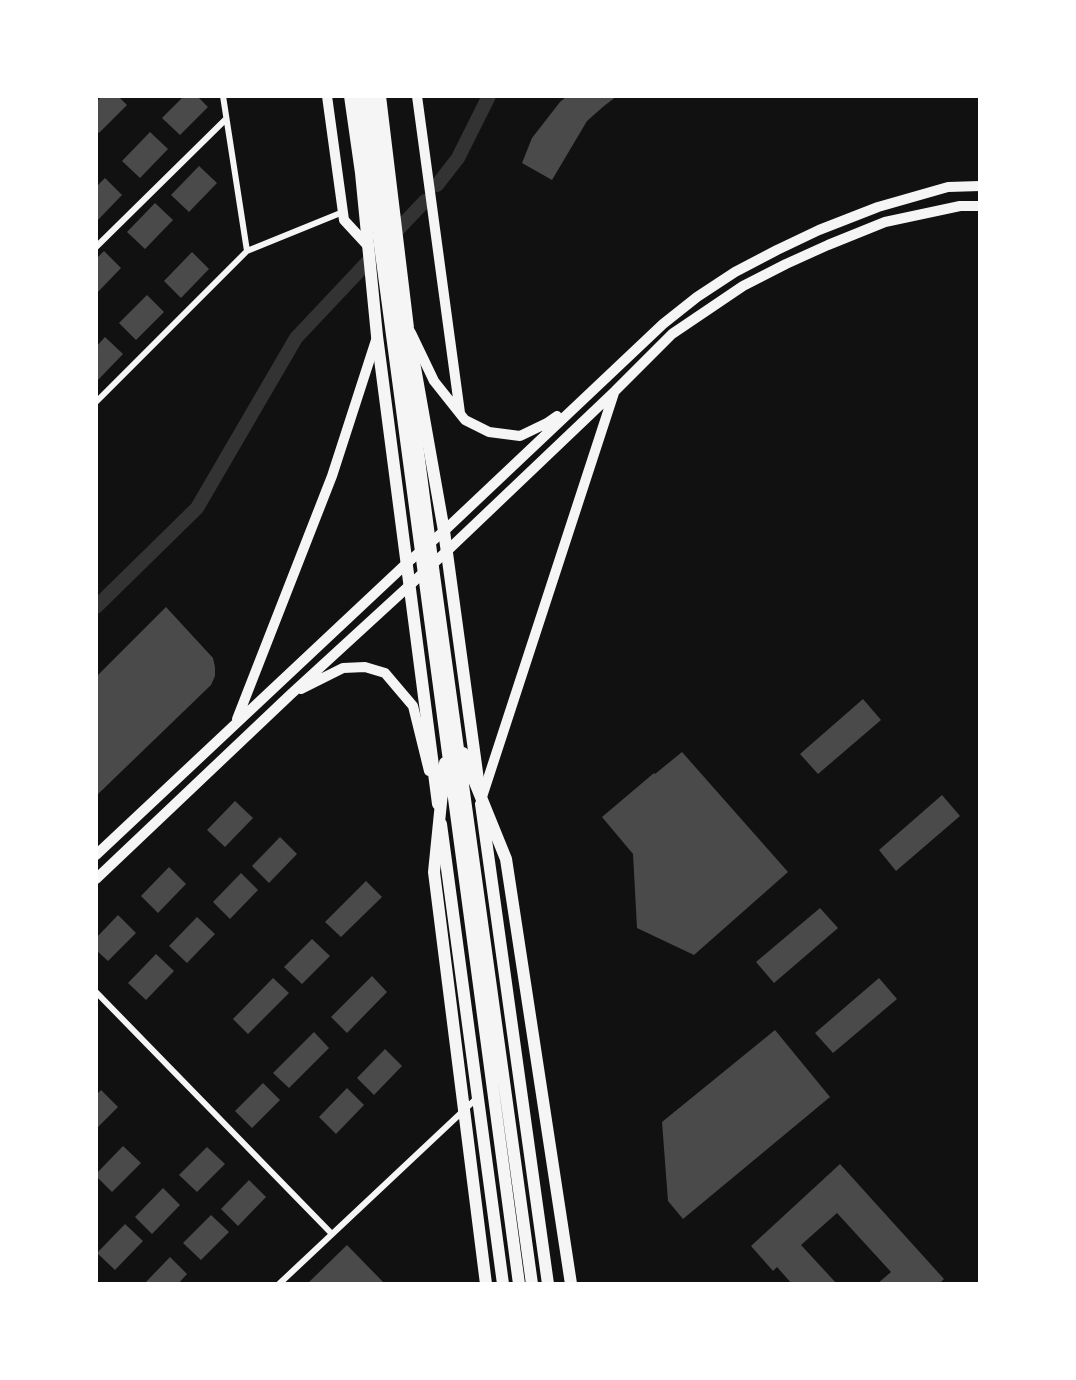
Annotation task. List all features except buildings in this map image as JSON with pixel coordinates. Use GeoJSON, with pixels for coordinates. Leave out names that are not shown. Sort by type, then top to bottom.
{"type":"FeatureCollection","features":[{"type":"Feature","properties":{"kind":"main road"},"geometry":{"type":"LineString","coordinates":[[327,96],[344,220],[368,246]]}},
{"type":"Feature","properties":{"kind":"main road"},"geometry":{"type":"LineString","coordinates":[[350,96],[406,563],[502,1284]]}},
{"type":"Feature","properties":{"kind":"main road"},"geometry":{"type":"LineString","coordinates":[[360,96],[532,1284]]}},
{"type":"Feature","properties":{"kind":"main road"},"geometry":{"type":"LineString","coordinates":[[372,96],[434,575],[519,1284]]}},
{"type":"Feature","properties":{"kind":"main road"},"geometry":{"type":"LineString","coordinates":[[380,96],[408,328],[447,551],[548,1284]]}},
{"type":"Feature","properties":{"kind":"main road"},"geometry":{"type":"LineString","coordinates":[[417,96],[460,413]]}},
{"type":"Feature","properties":{"kind":"main road"},"geometry":{"type":"LineString","coordinates":[[96,855],[663,324],[697,297],[735,272],[819,230],[878,207],[948,187],[980,186]]}},
{"type":"Feature","properties":{"kind":"main road"},"geometry":{"type":"LineString","coordinates":[[96,879],[290,695],[447,551],[615,392],[672,334],[743,286],[786,264],[885,222],[960,206],[980,206]]}},
{"type":"Feature","properties":{"kind":"main road"},"geometry":{"type":"LineString","coordinates":[[408,328],[434,381],[465,420],[489,432],[520,436],[548,423],[600,383]]}},
{"type":"Feature","properties":{"kind":"main road"},"geometry":{"type":"LineString","coordinates":[[236,723],[332,476],[377,336]]}},
{"type":"Feature","properties":{"kind":"main road"},"geometry":{"type":"LineString","coordinates":[[481,800],[615,392]]}},
{"type":"Feature","properties":{"kind":"main road"},"geometry":{"type":"LineString","coordinates":[[290,695],[343,668],[365,667],[385,674],[413,706],[439,811]]}},
{"type":"Feature","properties":{"kind":"main road"},"geometry":{"type":"LineString","coordinates":[[452,738],[434,872],[486,1284]]}},
{"type":"Feature","properties":{"kind":"main road"},"geometry":{"type":"LineString","coordinates":[[452,738],[507,859],[571,1284]]}},
{"type":"Feature","properties":{"kind":"street"},"geometry":{"type":"LineString","coordinates":[[223,96],[247,251]]}},
{"type":"Feature","properties":{"kind":"street"},"geometry":{"type":"LineString","coordinates":[[96,247],[226,119]]}},
{"type":"Feature","properties":{"kind":"street"},"geometry":{"type":"LineString","coordinates":[[96,402],[247,251],[343,212]]}},
{"type":"Feature","properties":{"kind":"street"},"geometry":{"type":"LineString","coordinates":[[96,992],[332,1234]]}},
{"type":"Feature","properties":{"kind":"street"},"geometry":{"type":"LineString","coordinates":[[279,1284],[478,1097]]}},
{"type":"Feature","properties":{"kind":"waterway"},"geometry":{"type":"LineString","coordinates":[[437,185],[458,158],[489,96]]}},
{"type":"Feature","properties":{"kind":"waterway"},"geometry":{"type":"LineString","coordinates":[[389,239],[425,201]]}},
{"type":"Feature","properties":{"kind":"waterway"},"geometry":{"type":"LineString","coordinates":[[96,607],[197,508],[296,338],[376,253]]}}]}
